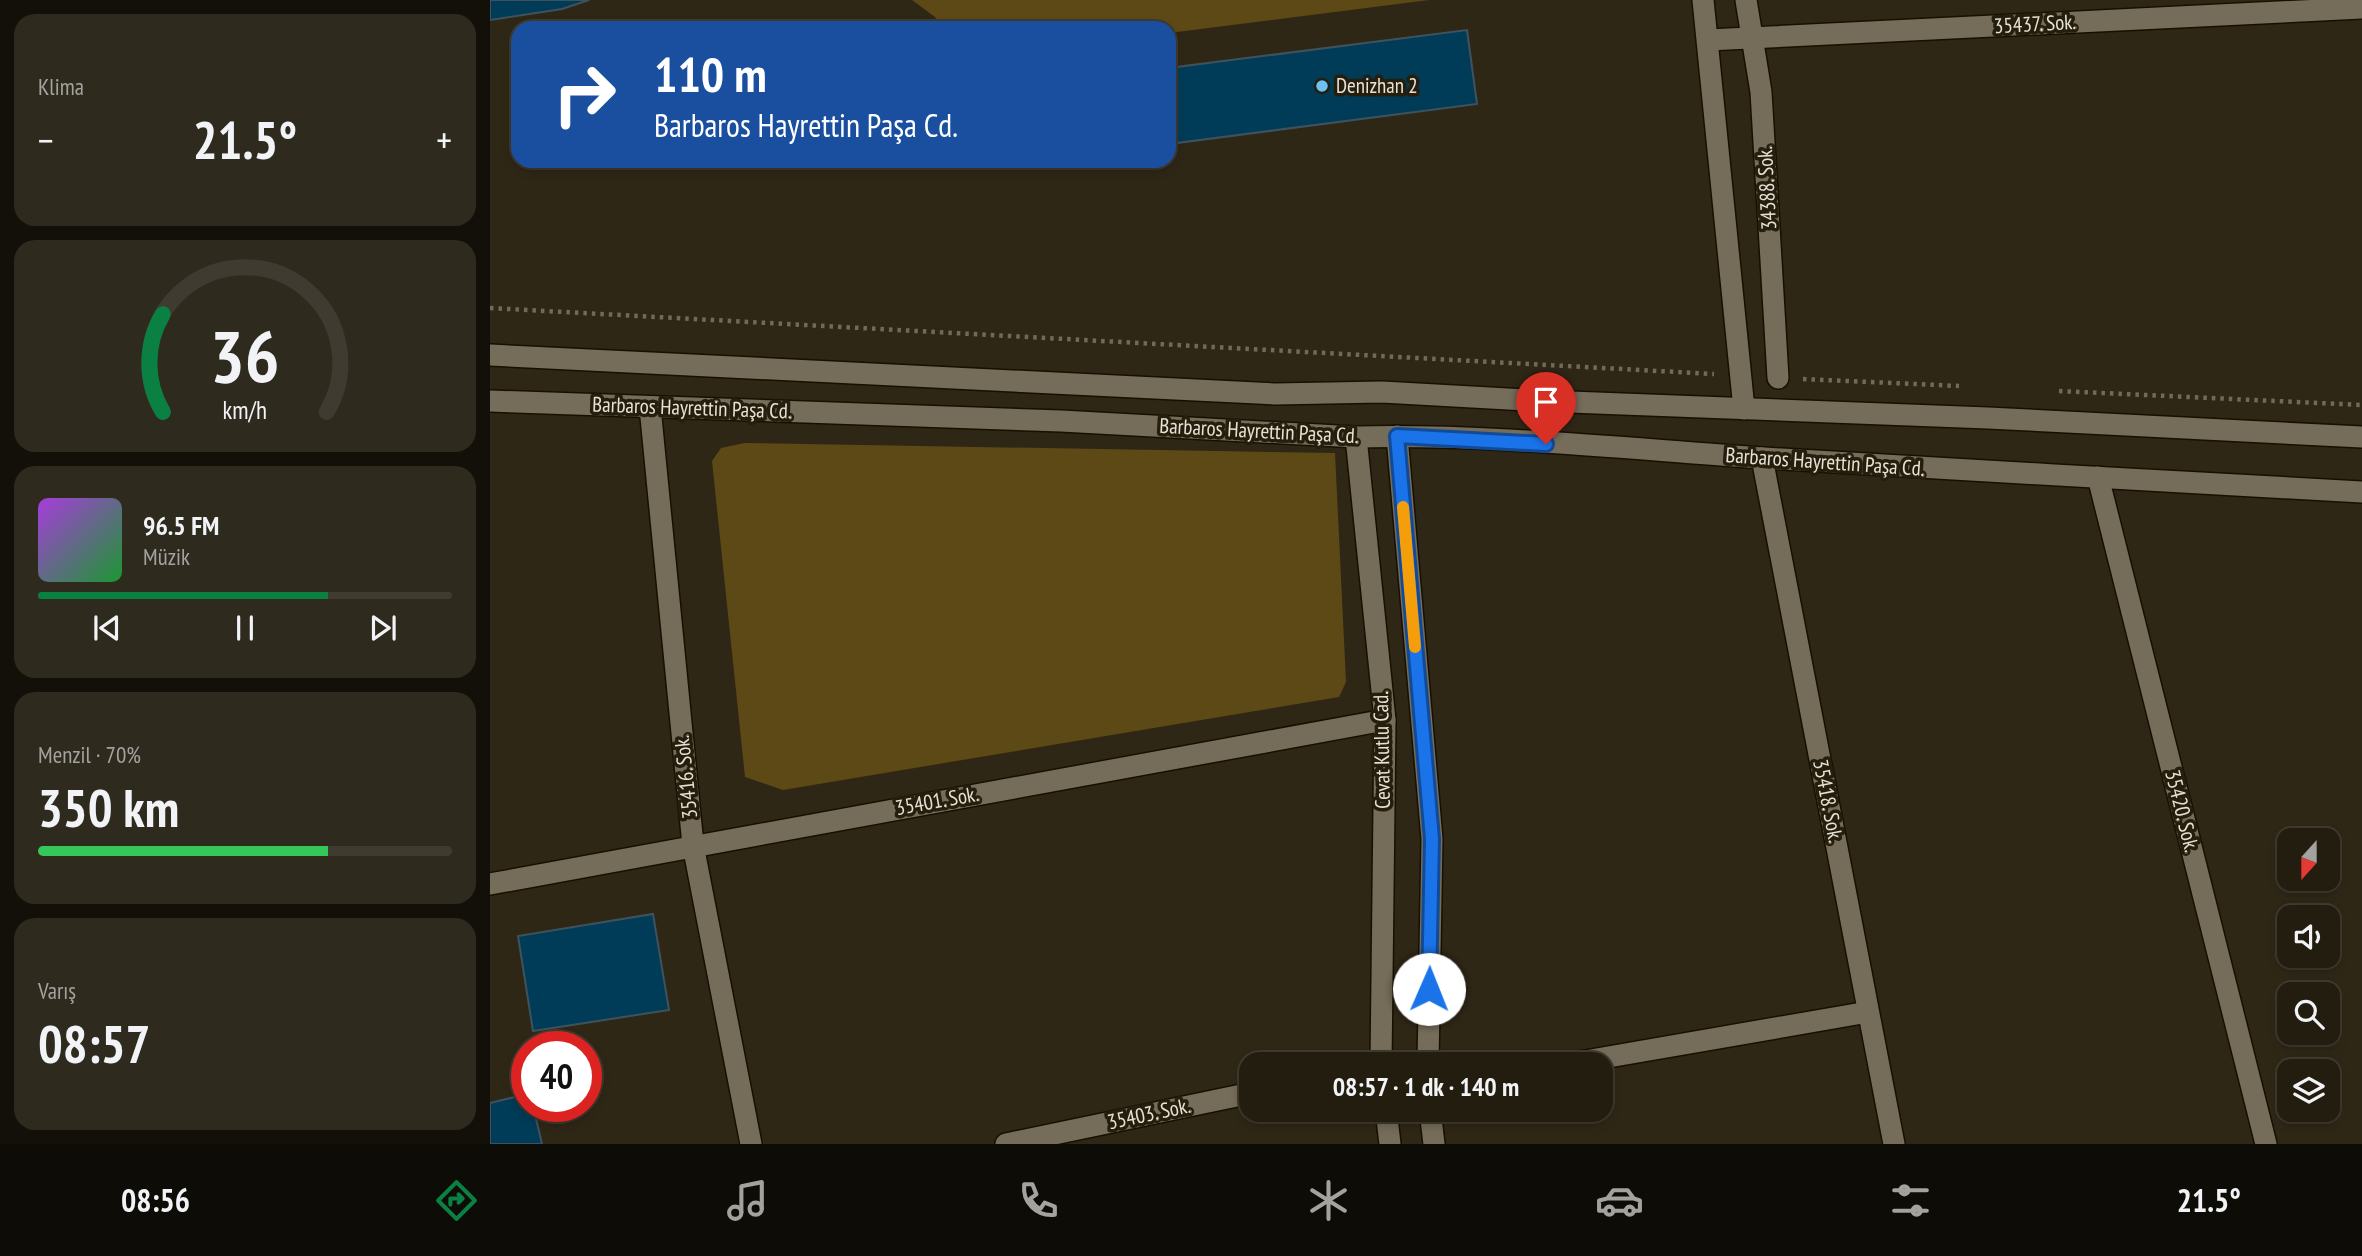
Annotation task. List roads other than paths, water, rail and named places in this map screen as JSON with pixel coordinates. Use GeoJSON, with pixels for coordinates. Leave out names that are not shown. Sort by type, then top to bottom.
{"type":"FeatureCollection","features":[{"type":"Feature","properties":{"kind":"street"},"geometry":{"type":"LineString","coordinates":[[1703,0],[1744,409]]}},
{"type":"Feature","properties":{"kind":"street","name":"34388. Sok."},"geometry":{"type":"LineString","coordinates":[[1746,0],[1762,92],[1778,378]]}},
{"type":"Feature","properties":{"kind":"street","name":"35437. Sok."},"geometry":{"type":"LineString","coordinates":[[1708,40],[2362,8]]}},
{"type":"Feature","properties":{"kind":"street","name":"Barbaros Hayrettin Paşa Cd."},"geometry":{"type":"LineString","coordinates":[[490,355],[1275,394],[1382,393],[1988,418],[2362,437]]}},
{"type":"Feature","properties":{"kind":"street","name":"Barbaros Hayrettin Paşa Cd."},"geometry":{"type":"LineString","coordinates":[[490,401],[1061,421],[1356,437],[1397,436],[2362,492]]}},
{"type":"Feature","properties":{"kind":"street","name":"35416. Sok."},"geometry":{"type":"LineString","coordinates":[[650,407],[693,845],[751,1144]]}},
{"type":"Feature","properties":{"kind":"street","name":"Cevat Kutlu Cad."},"geometry":{"type":"LineString","coordinates":[[1397,436],[1432,839],[1427,1052]]}},
{"type":"Feature","properties":{"kind":"street","name":"Cevat Kutlu Cad."},"geometry":{"type":"LineString","coordinates":[[1356,437],[1385,720],[1381,1052]]}},
{"type":"Feature","properties":{"kind":"street","name":"35418. Sok."},"geometry":{"type":"LineString","coordinates":[[1762,458],[1894,1144]]}},
{"type":"Feature","properties":{"kind":"street","name":"35420. Sok."},"geometry":{"type":"LineString","coordinates":[[2098,477],[2266,1144]]}},
{"type":"Feature","properties":{"kind":"street","name":"35401. Sok."},"geometry":{"type":"LineString","coordinates":[[490,884],[1385,720]]}},
{"type":"Feature","properties":{"kind":"street"},"geometry":{"type":"LineString","coordinates":[[1613,1056],[1868,1012]]}},
{"type":"Feature","properties":{"kind":"street","name":"35403. Sok."},"geometry":{"type":"LineString","coordinates":[[1006,1144],[1239,1095]]}},
{"type":"Feature","properties":{"kind":"street"},"geometry":{"type":"LineString","coordinates":[[1387,1122],[1390,1144]]}},
{"type":"Feature","properties":{"kind":"street"},"geometry":{"type":"LineString","coordinates":[[1431,1122],[1434,1144]]}},
{"type":"Feature","properties":{"kind":"place","name":"Denizhan 2"},"geometry":{"type":"Point","coordinates":[1322,86]}}]}
